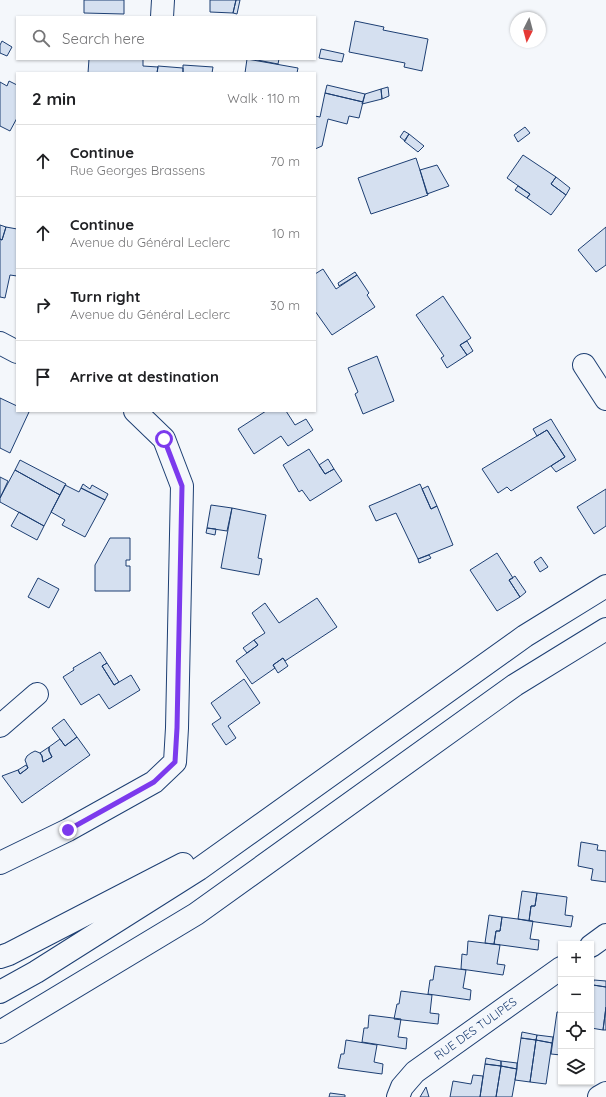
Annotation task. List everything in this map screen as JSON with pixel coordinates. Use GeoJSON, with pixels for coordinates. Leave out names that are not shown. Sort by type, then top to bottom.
{"type":"FeatureCollection","features":[{"type":"Feature","properties":{"kind":"main road"},"geometry":{"type":"LineString","coordinates":[[162,16],[163,0]]}},
{"type":"Feature","properties":{"kind":"main road"},"geometry":{"type":"LineString","coordinates":[[0,343],[16,351]]}},
{"type":"Feature","properties":{"kind":"main road"},"geometry":{"type":"LineString","coordinates":[[584,366],[606,399]]}},
{"type":"Feature","properties":{"kind":"main road"},"geometry":{"type":"LineString","coordinates":[[0,863],[68,830],[154,782],[175,762],[182,486],[164,439],[136,412]]}},
{"type":"Feature","properties":{"kind":"main road"},"geometry":{"type":"LineString","coordinates":[[0,992],[56,960],[199,869],[524,636],[606,586]]}},
{"type":"Feature","properties":{"kind":"main road"},"geometry":{"type":"LineString","coordinates":[[0,1032],[196,914],[515,685],[606,629]]}},
{"type":"Feature","properties":{"kind":"main road"},"geometry":{"type":"LineString","coordinates":[[0,726],[37,694]]}},
{"type":"Feature","properties":{"kind":"main road"},"geometry":{"type":"LineString","coordinates":[[0,957],[9,954],[192,859],[244,838]]}},
{"type":"Feature","properties":{"kind":"main road"},"geometry":{"type":"LineString","coordinates":[[594,944],[606,935]]}},
{"type":"Feature","properties":{"kind":"main road","name":"RUE DES TULIPES"},"geometry":{"type":"LineString","coordinates":[[398,1097],[402,1087],[415,1072],[558,970]]}},
{"type":"Feature","properties":{"kind":"main road"},"geometry":{"type":"LineString","coordinates":[[599,1097],[606,1093]]}},
{"type":"Feature","properties":{"kind":"building"},"geometry":{"type":"Polygon","coordinates":[[[84,0],[124,0],[124,14],[84,13],[84,0]]]}},
{"type":"Feature","properties":{"kind":"building"},"geometry":{"type":"Polygon","coordinates":[[[210,0],[236,0],[233,13],[210,12],[210,0]]]}},
{"type":"Feature","properties":{"kind":"building"},"geometry":{"type":"Polygon","coordinates":[[[236,0],[240,0],[237,14],[233,13],[236,0]]]}},
{"type":"Feature","properties":{"kind":"building"},"geometry":{"type":"Polygon","coordinates":[[[355,21],[384,27],[383,30],[428,39],[422,71],[404,67],[405,63],[349,52],[355,21]]]}},
{"type":"Feature","properties":{"kind":"building"},"geometry":{"type":"Polygon","coordinates":[[[2,41],[12,47],[7,56],[0,53],[0,45],[2,41]]]}},
{"type":"Feature","properties":{"kind":"building"},"geometry":{"type":"Polygon","coordinates":[[[321,49],[344,54],[342,62],[319,58],[321,49]]]}},
{"type":"Feature","properties":{"kind":"building"},"geometry":{"type":"Polygon","coordinates":[[[89,60],[143,60],[143,66],[158,67],[157,72],[88,72],[89,60]]]}},
{"type":"Feature","properties":{"kind":"building"},"geometry":{"type":"Polygon","coordinates":[[[247,60],[298,68],[297,72],[245,72],[247,60]]]}},
{"type":"Feature","properties":{"kind":"building"},"geometry":{"type":"Polygon","coordinates":[[[257,60],[279,60],[278,64],[257,60]]]}},
{"type":"Feature","properties":{"kind":"building"},"geometry":{"type":"Polygon","coordinates":[[[183,65],[213,67],[212,72],[183,72],[183,65]]]}},
{"type":"Feature","properties":{"kind":"building"},"geometry":{"type":"Polygon","coordinates":[[[158,66],[183,68],[183,72],[157,72],[158,66]]]}},
{"type":"Feature","properties":{"kind":"building"},"geometry":{"type":"Polygon","coordinates":[[[9,81],[16,84],[16,120],[10,131],[0,126],[0,82],[7,86],[9,81]]]}},
{"type":"Feature","properties":{"kind":"building"},"geometry":{"type":"Polygon","coordinates":[[[327,85],[365,94],[363,102],[325,93],[327,85]]]}},
{"type":"Feature","properties":{"kind":"building"},"geometry":{"type":"Polygon","coordinates":[[[388,87],[389,96],[382,99],[381,89],[388,87]]]}},
{"type":"Feature","properties":{"kind":"building"},"geometry":{"type":"Polygon","coordinates":[[[381,89],[382,99],[362,104],[365,94],[381,89]]]}},
{"type":"Feature","properties":{"kind":"building"},"geometry":{"type":"Polygon","coordinates":[[[325,93],[363,102],[359,118],[349,116],[347,124],[328,119],[322,146],[316,149],[316,116],[320,117],[325,93]]]}},
{"type":"Feature","properties":{"kind":"building"},"geometry":{"type":"Polygon","coordinates":[[[525,127],[530,133],[518,142],[514,135],[525,127]]]}},
{"type":"Feature","properties":{"kind":"building"},"geometry":{"type":"Polygon","coordinates":[[[404,131],[409,134],[405,141],[400,137],[404,131]]]}},
{"type":"Feature","properties":{"kind":"building"},"geometry":{"type":"Polygon","coordinates":[[[409,134],[424,146],[418,152],[404,141],[409,134]]]}},
{"type":"Feature","properties":{"kind":"building"},"geometry":{"type":"Polygon","coordinates":[[[523,155],[556,177],[551,184],[566,195],[551,215],[527,198],[530,194],[507,178],[523,155]]]}},
{"type":"Feature","properties":{"kind":"building"},"geometry":{"type":"Polygon","coordinates":[[[416,158],[428,195],[371,214],[358,178],[416,158]]]}},
{"type":"Feature","properties":{"kind":"building"},"geometry":{"type":"Polygon","coordinates":[[[437,165],[449,186],[427,194],[420,170],[437,165]]]}},
{"type":"Feature","properties":{"kind":"building"},"geometry":{"type":"Polygon","coordinates":[[[556,177],[570,188],[566,195],[551,184],[556,177]]]}},
{"type":"Feature","properties":{"kind":"building"},"geometry":{"type":"Polygon","coordinates":[[[518,186],[530,194],[527,198],[515,190],[518,186]]]}},
{"type":"Feature","properties":{"kind":"building"},"geometry":{"type":"Polygon","coordinates":[[[0,225],[6,227],[2,240],[0,239],[0,225]]]}},
{"type":"Feature","properties":{"kind":"building"},"geometry":{"type":"Polygon","coordinates":[[[6,227],[16,229],[16,276],[10,275],[5,298],[0,297],[0,239],[2,240],[6,227]]]}},
{"type":"Feature","properties":{"kind":"building"},"geometry":{"type":"Polygon","coordinates":[[[606,227],[606,265],[596,272],[578,250],[606,227]]]}},
{"type":"Feature","properties":{"kind":"building"},"geometry":{"type":"Polygon","coordinates":[[[323,269],[336,289],[357,275],[369,293],[367,295],[375,307],[332,335],[316,312],[316,273],[323,269]]]}},
{"type":"Feature","properties":{"kind":"building"},"geometry":{"type":"Polygon","coordinates":[[[355,272],[357,275],[339,286],[338,283],[355,272]]]}},
{"type":"Feature","properties":{"kind":"building"},"geometry":{"type":"Polygon","coordinates":[[[443,296],[471,338],[460,345],[467,355],[447,368],[441,358],[444,356],[416,315],[443,296]]]}},
{"type":"Feature","properties":{"kind":"building"},"geometry":{"type":"Polygon","coordinates":[[[467,341],[473,351],[467,355],[460,345],[467,341]]]}},
{"type":"Feature","properties":{"kind":"building"},"geometry":{"type":"Polygon","coordinates":[[[377,356],[394,401],[363,414],[355,394],[358,392],[348,368],[377,356]]]}},
{"type":"Feature","properties":{"kind":"building"},"geometry":{"type":"Polygon","coordinates":[[[0,398],[16,406],[16,412],[29,412],[10,453],[0,448],[0,398]]]}},
{"type":"Feature","properties":{"kind":"building"},"geometry":{"type":"Polygon","coordinates":[[[264,412],[287,412],[295,425],[306,419],[313,430],[288,446],[281,436],[254,454],[238,429],[264,412]]]}},
{"type":"Feature","properties":{"kind":"building"},"geometry":{"type":"Polygon","coordinates":[[[551,419],[576,460],[556,472],[551,466],[565,457],[547,430],[537,436],[533,429],[551,419]]]}},
{"type":"Feature","properties":{"kind":"building"},"geometry":{"type":"Polygon","coordinates":[[[547,430],[565,457],[511,491],[507,487],[498,493],[482,469],[547,430]]]}},
{"type":"Feature","properties":{"kind":"building"},"geometry":{"type":"Polygon","coordinates":[[[309,449],[325,474],[334,469],[342,481],[310,501],[302,490],[299,492],[283,465],[309,449]]]}},
{"type":"Feature","properties":{"kind":"building"},"geometry":{"type":"Polygon","coordinates":[[[328,459],[334,469],[325,474],[319,465],[328,459]]]}},
{"type":"Feature","properties":{"kind":"building"},"geometry":{"type":"Polygon","coordinates":[[[20,460],[66,484],[60,495],[15,470],[20,460]]]}},
{"type":"Feature","properties":{"kind":"building"},"geometry":{"type":"Polygon","coordinates":[[[15,470],[60,495],[44,526],[0,502],[0,498],[15,470]]]}},
{"type":"Feature","properties":{"kind":"building"},"geometry":{"type":"Polygon","coordinates":[[[0,477],[8,481],[0,498],[0,477]]]}},
{"type":"Feature","properties":{"kind":"building"},"geometry":{"type":"Polygon","coordinates":[[[83,484],[90,489],[92,485],[108,494],[105,500],[81,488],[83,484]]]}},
{"type":"Feature","properties":{"kind":"building"},"geometry":{"type":"Polygon","coordinates":[[[420,484],[431,509],[437,506],[453,545],[418,559],[396,513],[376,521],[369,506],[420,484]]]}},
{"type":"Feature","properties":{"kind":"building"},"geometry":{"type":"Polygon","coordinates":[[[65,485],[79,492],[81,488],[105,500],[85,537],[62,525],[65,520],[51,512],[65,485]]]}},
{"type":"Feature","properties":{"kind":"building"},"geometry":{"type":"Polygon","coordinates":[[[428,486],[437,506],[431,509],[422,489],[428,486]]]}},
{"type":"Feature","properties":{"kind":"building"},"geometry":{"type":"Polygon","coordinates":[[[606,489],[606,526],[594,534],[577,507],[606,489]]]}},
{"type":"Feature","properties":{"kind":"building"},"geometry":{"type":"Polygon","coordinates":[[[211,505],[232,508],[227,531],[207,528],[211,505]]]}},
{"type":"Feature","properties":{"kind":"building"},"geometry":{"type":"Polygon","coordinates":[[[232,508],[266,515],[258,558],[262,559],[259,575],[221,568],[232,508]]]}},
{"type":"Feature","properties":{"kind":"building"},"geometry":{"type":"Polygon","coordinates":[[[19,512],[44,526],[37,540],[11,526],[19,512]]]}},
{"type":"Feature","properties":{"kind":"building"},"geometry":{"type":"Polygon","coordinates":[[[207,528],[216,529],[215,535],[206,533],[207,528]]]}},
{"type":"Feature","properties":{"kind":"building"},"geometry":{"type":"Polygon","coordinates":[[[110,538],[130,538],[130,560],[126,560],[126,566],[130,566],[130,591],[95,591],[95,565],[110,538]]]}},
{"type":"Feature","properties":{"kind":"building"},"geometry":{"type":"Polygon","coordinates":[[[497,553],[513,578],[509,580],[520,597],[497,611],[470,570],[497,553]]]}},
{"type":"Feature","properties":{"kind":"building"},"geometry":{"type":"Polygon","coordinates":[[[429,555],[431,558],[419,563],[418,559],[429,555]]]}},
{"type":"Feature","properties":{"kind":"building"},"geometry":{"type":"Polygon","coordinates":[[[541,557],[548,567],[540,572],[534,562],[541,557]]]}},
{"type":"Feature","properties":{"kind":"building"},"geometry":{"type":"Polygon","coordinates":[[[515,576],[526,592],[520,597],[509,580],[515,576]]]}},
{"type":"Feature","properties":{"kind":"building"},"geometry":{"type":"Polygon","coordinates":[[[38,578],[59,589],[49,608],[28,597],[38,578]]]}},
{"type":"Feature","properties":{"kind":"building"},"geometry":{"type":"Polygon","coordinates":[[[317,598],[337,627],[285,661],[283,658],[273,665],[275,668],[252,684],[236,661],[258,645],[254,640],[265,633],[252,613],[265,603],[279,623],[317,598]]]}},
{"type":"Feature","properties":{"kind":"building"},"geometry":{"type":"Polygon","coordinates":[[[254,640],[258,645],[247,653],[243,648],[254,640]]]}},
{"type":"Feature","properties":{"kind":"building"},"geometry":{"type":"Polygon","coordinates":[[[100,652],[107,663],[102,666],[114,685],[131,675],[140,690],[109,709],[99,694],[81,705],[63,677],[74,670],[73,668],[100,652]]]}},
{"type":"Feature","properties":{"kind":"building"},"geometry":{"type":"Polygon","coordinates":[[[283,658],[288,666],[278,673],[273,665],[283,658]]]}},
{"type":"Feature","properties":{"kind":"building"},"geometry":{"type":"Polygon","coordinates":[[[107,663],[119,682],[114,685],[102,666],[107,663]]]}},
{"type":"Feature","properties":{"kind":"building"},"geometry":{"type":"Polygon","coordinates":[[[244,679],[260,703],[228,726],[236,738],[226,745],[212,724],[221,718],[211,703],[244,679]]]}},
{"type":"Feature","properties":{"kind":"building"},"geometry":{"type":"Polygon","coordinates":[[[64,719],[77,737],[65,746],[52,728],[64,719]]]}},
{"type":"Feature","properties":{"kind":"building"},"geometry":{"type":"Polygon","coordinates":[[[77,737],[90,755],[22,803],[2,776],[18,770],[20,774],[28,768],[25,760],[31,753],[35,751],[40,753],[43,762],[52,757],[49,747],[60,739],[65,746],[77,737]]]}},
{"type":"Feature","properties":{"kind":"building"},"geometry":{"type":"Polygon","coordinates":[[[49,747],[52,757],[43,762],[40,753],[49,747]]]}},
{"type":"Feature","properties":{"kind":"building"},"geometry":{"type":"Polygon","coordinates":[[[26,765],[28,768],[20,774],[18,770],[26,765]]]}},
{"type":"Feature","properties":{"kind":"building"},"geometry":{"type":"Polygon","coordinates":[[[581,842],[598,845],[597,850],[606,851],[606,882],[591,880],[593,869],[578,866],[581,842]]]}},
{"type":"Feature","properties":{"kind":"building"},"geometry":{"type":"Polygon","coordinates":[[[522,891],[537,893],[535,906],[531,906],[529,921],[518,919],[522,891]]]}},
{"type":"Feature","properties":{"kind":"building"},"geometry":{"type":"Polygon","coordinates":[[[537,893],[567,897],[565,915],[573,916],[571,927],[529,921],[531,906],[535,906],[537,893]]]}},
{"type":"Feature","properties":{"kind":"building"},"geometry":{"type":"Polygon","coordinates":[[[489,915],[502,917],[500,931],[496,931],[494,944],[485,943],[489,915]]]}},
{"type":"Feature","properties":{"kind":"building"},"geometry":{"type":"Polygon","coordinates":[[[502,917],[533,921],[530,939],[539,940],[538,950],[494,944],[496,931],[500,931],[502,917]]]}},
{"type":"Feature","properties":{"kind":"building"},"geometry":{"type":"Polygon","coordinates":[[[468,941],[500,945],[497,964],[505,965],[503,975],[461,969],[462,954],[467,955],[468,941]]]}},
{"type":"Feature","properties":{"kind":"building"},"geometry":{"type":"Polygon","coordinates":[[[435,966],[466,970],[463,988],[471,990],[470,1000],[428,994],[430,980],[433,980],[435,966]]]}},
{"type":"Feature","properties":{"kind":"building"},"geometry":{"type":"Polygon","coordinates":[[[594,980],[606,981],[606,987],[594,985],[594,980]]]}},
{"type":"Feature","properties":{"kind":"building"},"geometry":{"type":"Polygon","coordinates":[[[594,985],[606,987],[606,1007],[603,1030],[594,1028],[594,985]]]}},
{"type":"Feature","properties":{"kind":"building"},"geometry":{"type":"Polygon","coordinates":[[[401,991],[432,995],[430,1013],[439,1014],[438,1024],[394,1019],[397,1004],[399,1004],[401,991]]]}},
{"type":"Feature","properties":{"kind":"building"},"geometry":{"type":"Polygon","coordinates":[[[606,1007],[606,1030],[603,1030],[606,1007]]]}},
{"type":"Feature","properties":{"kind":"building"},"geometry":{"type":"Polygon","coordinates":[[[557,1012],[558,1012],[558,1055],[551,1054],[557,1012]]]}},
{"type":"Feature","properties":{"kind":"building"},"geometry":{"type":"Polygon","coordinates":[[[369,1015],[401,1019],[398,1037],[407,1038],[406,1049],[362,1042],[364,1028],[368,1028],[369,1015]]]}},
{"type":"Feature","properties":{"kind":"building"},"geometry":{"type":"Polygon","coordinates":[[[522,1032],[537,1035],[536,1040],[521,1038],[522,1032]]]}},
{"type":"Feature","properties":{"kind":"building"},"geometry":{"type":"Polygon","coordinates":[[[537,1035],[553,1037],[552,1043],[536,1040],[537,1035]]]}},
{"type":"Feature","properties":{"kind":"building"},"geometry":{"type":"Polygon","coordinates":[[[521,1038],[536,1040],[530,1082],[515,1080],[521,1038]]]}},
{"type":"Feature","properties":{"kind":"building"},"geometry":{"type":"Polygon","coordinates":[[[346,1040],[377,1045],[374,1062],[383,1064],[382,1074],[338,1068],[341,1054],[344,1054],[346,1040]]]}},
{"type":"Feature","properties":{"kind":"building"},"geometry":{"type":"Polygon","coordinates":[[[536,1040],[552,1043],[546,1084],[530,1082],[536,1040]]]}},
{"type":"Feature","properties":{"kind":"building"},"geometry":{"type":"Polygon","coordinates":[[[486,1058],[501,1061],[501,1066],[485,1064],[486,1058]]]}},
{"type":"Feature","properties":{"kind":"building"},"geometry":{"type":"Polygon","coordinates":[[[501,1061],[517,1063],[517,1069],[501,1066],[501,1061]]]}},
{"type":"Feature","properties":{"kind":"building"},"geometry":{"type":"Polygon","coordinates":[[[485,1064],[501,1066],[496,1097],[480,1097],[485,1064]]]}},
{"type":"Feature","properties":{"kind":"building"},"geometry":{"type":"Polygon","coordinates":[[[501,1066],[517,1069],[512,1097],[496,1097],[501,1066]]]}},
{"type":"Feature","properties":{"kind":"building"},"geometry":{"type":"Polygon","coordinates":[[[473,1075],[483,1076],[480,1097],[450,1097],[453,1081],[471,1084],[473,1075]]]}},
{"type":"Feature","properties":{"kind":"building"},"geometry":{"type":"Polygon","coordinates":[[[426,1087],[429,1097],[420,1097],[426,1087]]]}},
{"type":"Feature","properties":{"kind":"building"},"geometry":{"type":"Polygon","coordinates":[[[330,1093],[345,1095],[345,1097],[329,1097],[330,1093]]]}},
{"type":"Feature","properties":{"kind":"route"},"geometry":{"type":"LineString","coordinates":[[68,830],[154,782],[175,762],[182,486],[164,439]]}}]}
